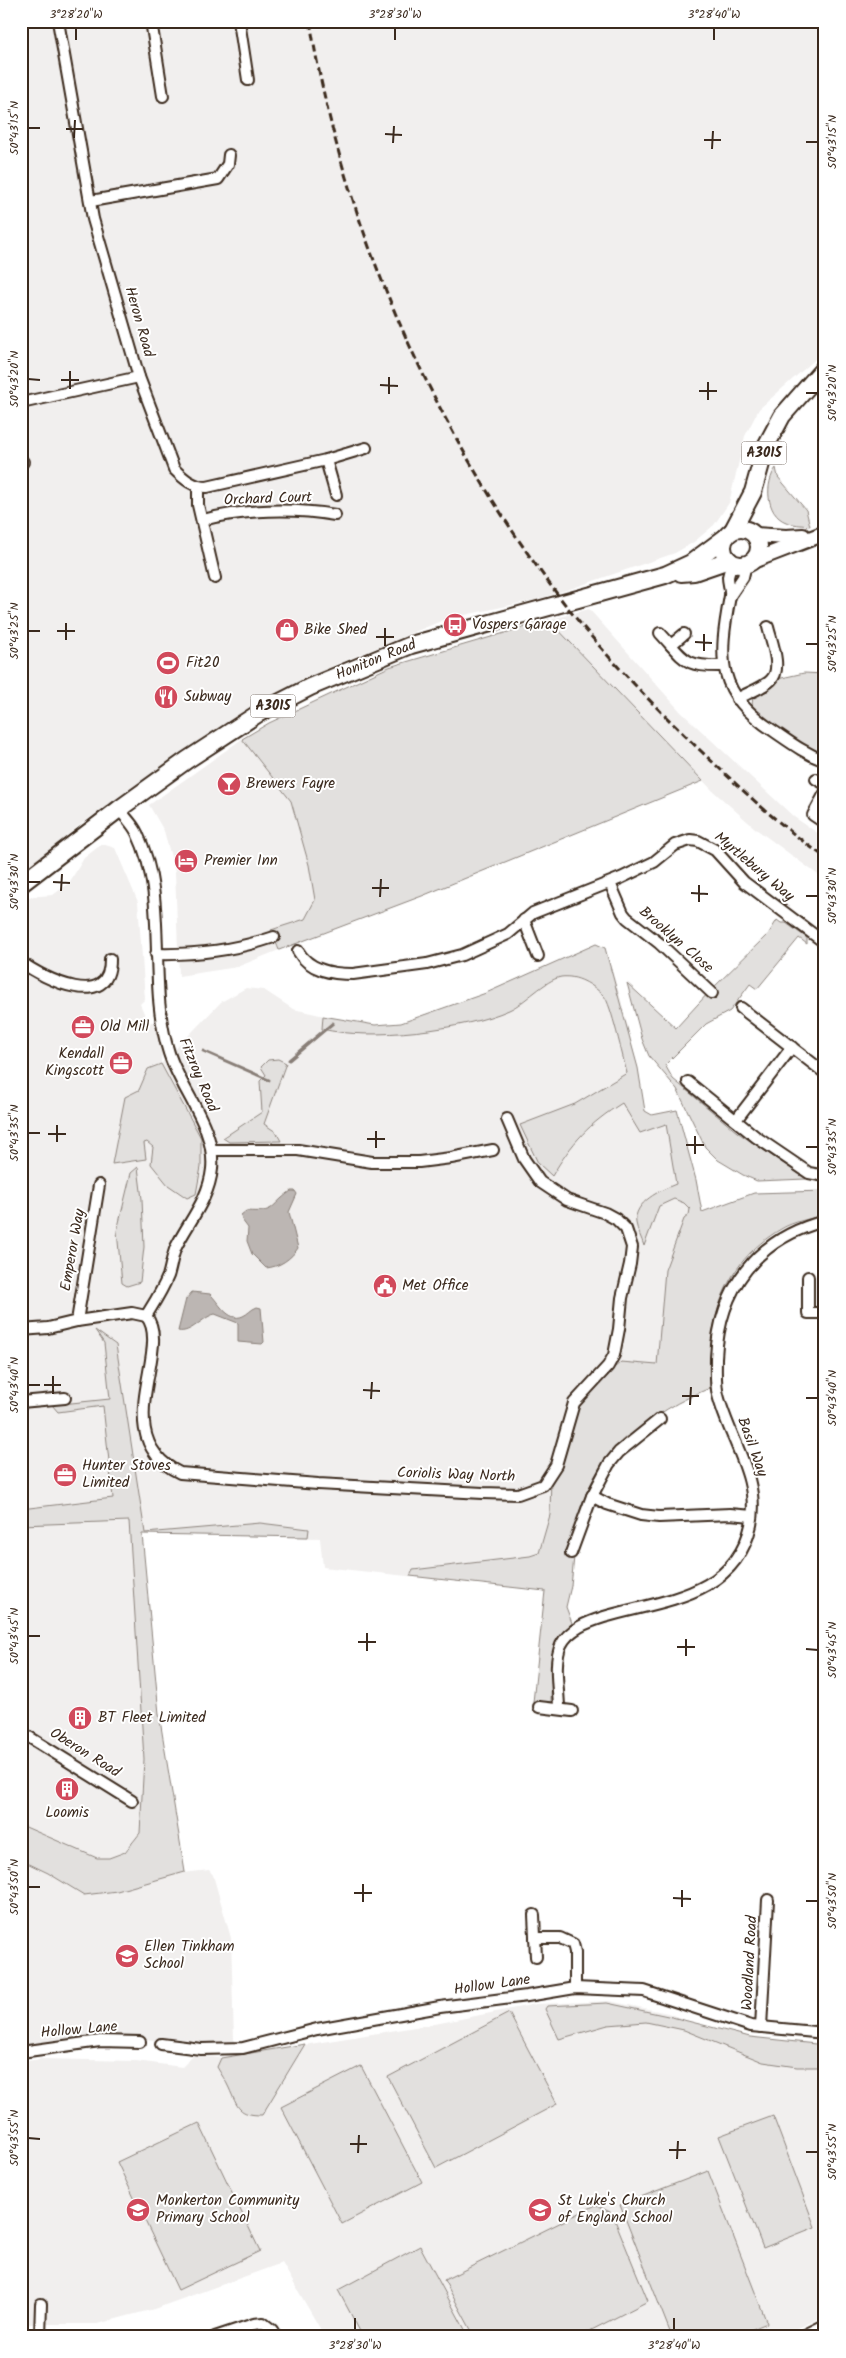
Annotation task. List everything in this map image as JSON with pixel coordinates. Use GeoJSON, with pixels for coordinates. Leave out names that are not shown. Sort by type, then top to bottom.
{"type":"FeatureCollection","features":[{"type":"Feature","properties":{"kind":"main road","name":"A3015"},"geometry":{"type":"LineString","coordinates":[[729,534],[753,492],[766,446],[782,416],[825,367]]}},
{"type":"Feature","properties":{"kind":"main road","name":"A3015"},"geometry":{"type":"LineString","coordinates":[[753,492],[754,535]]}},
{"type":"Feature","properties":{"kind":"main road"},"geometry":{"type":"LineString","coordinates":[[744,529],[754,535],[758,550],[739,562],[723,547],[729,534],[744,529]]}},
{"type":"Feature","properties":{"kind":"main road","name":"Honiton Road"},"geometry":{"type":"LineString","coordinates":[[665,575],[694,572],[739,562],[801,543],[811,537],[825,533]]}},
{"type":"Feature","properties":{"kind":"main road","name":"Honiton Road"},"geometry":{"type":"LineString","coordinates":[[21,884],[187,760],[244,722],[310,687],[411,645],[665,575],[691,564],[729,534]]}},
{"type":"Feature","properties":{"kind":"main road","name":"Honiton Road"},"geometry":{"type":"LineString","coordinates":[[754,535],[811,537]]}},
{"type":"Feature","properties":{"kind":"street"},"geometry":{"type":"LineString","coordinates":[[151,21],[163,96]]}},
{"type":"Feature","properties":{"kind":"street"},"geometry":{"type":"LineString","coordinates":[[239,21],[248,80]]}},
{"type":"Feature","properties":{"kind":"street","name":"Heron Road"},"geometry":{"type":"LineString","coordinates":[[59,22],[94,219],[139,377],[174,469],[183,479],[198,487]]}},
{"type":"Feature","properties":{"kind":"street"},"geometry":{"type":"LineString","coordinates":[[90,201],[218,179],[228,164],[229,155]]}},
{"type":"Feature","properties":{"kind":"street"},"geometry":{"type":"LineString","coordinates":[[21,403],[139,377]]}},
{"type":"Feature","properties":{"kind":"street"},"geometry":{"type":"LineString","coordinates":[[215,578],[198,505],[198,487],[229,483],[326,460],[366,448]]}},
{"type":"Feature","properties":{"kind":"street"},"geometry":{"type":"LineString","coordinates":[[326,460],[336,495]]}},
{"type":"Feature","properties":{"kind":"street","name":"Orchard Court"},"geometry":{"type":"LineString","coordinates":[[203,520],[247,512],[317,512],[335,515]]}},
{"type":"Feature","properties":{"kind":"street"},"geometry":{"type":"LineString","coordinates":[[730,596],[744,577],[739,562]]}},
{"type":"Feature","properties":{"kind":"street"},"geometry":{"type":"LineString","coordinates":[[739,562],[728,577],[730,596],[723,644],[726,678],[737,699],[768,728],[807,754],[825,760]]}},
{"type":"Feature","properties":{"kind":"street"},"geometry":{"type":"LineString","coordinates":[[737,699],[770,681],[775,674],[776,665],[768,627]]}},
{"type":"Feature","properties":{"kind":"street"},"geometry":{"type":"LineString","coordinates":[[660,633],[692,665],[705,667],[724,666]]}},
{"type":"Feature","properties":{"kind":"street"},"geometry":{"type":"LineString","coordinates":[[671,646],[684,634]]}},
{"type":"Feature","properties":{"kind":"street"},"geometry":{"type":"LineString","coordinates":[[825,793],[814,815],[825,824]]}},
{"type":"Feature","properties":{"kind":"street","name":"Fitzroy Road"},"geometry":{"type":"LineString","coordinates":[[119,809],[136,832],[152,882],[160,1007],[169,1053],[205,1130],[212,1150],[209,1187],[176,1248],[164,1286],[146,1316]]}},
{"type":"Feature","properties":{"kind":"street","name":"Myrtlebury Way"},"geometry":{"type":"LineString","coordinates":[[298,951],[307,963],[317,968],[340,974],[427,964],[462,955],[501,938],[533,913],[610,883],[654,862],[675,845],[684,841],[698,841],[720,855],[744,882],[825,943]]}},
{"type":"Feature","properties":{"kind":"street","name":"Brooklyn Close"},"geometry":{"type":"LineString","coordinates":[[610,883],[627,918],[659,943],[712,993]]}},
{"type":"Feature","properties":{"kind":"street"},"geometry":{"type":"LineString","coordinates":[[524,920],[538,956]]}},
{"type":"Feature","properties":{"kind":"street"},"geometry":{"type":"LineString","coordinates":[[156,954],[190,953],[237,948],[274,937]]}},
{"type":"Feature","properties":{"kind":"street"},"geometry":{"type":"LineString","coordinates":[[21,962],[32,970],[55,981],[91,989],[103,983],[108,977],[110,959]]}},
{"type":"Feature","properties":{"kind":"street"},"geometry":{"type":"LineString","coordinates":[[741,1008],[825,1073]]}},
{"type":"Feature","properties":{"kind":"street"},"geometry":{"type":"LineString","coordinates":[[736,1120],[792,1047]]}},
{"type":"Feature","properties":{"kind":"street"},"geometry":{"type":"LineString","coordinates":[[688,1082],[756,1137],[809,1174],[825,1176]]}},
{"type":"Feature","properties":{"kind":"street","name":"Coriolis Way North"},"geometry":{"type":"LineString","coordinates":[[146,1316],[154,1328],[144,1406],[146,1428],[159,1457],[170,1468],[180,1473],[318,1484],[483,1493],[518,1494],[543,1485],[556,1465],[574,1403],[603,1372],[614,1355],[620,1329],[622,1298],[632,1248],[626,1229],[616,1219],[556,1195],[540,1182],[524,1159],[507,1119]]}},
{"type":"Feature","properties":{"kind":"street"},"geometry":{"type":"LineString","coordinates":[[212,1150],[298,1150],[372,1162],[418,1162],[493,1150]]}},
{"type":"Feature","properties":{"kind":"street","name":"Emperor Way"},"geometry":{"type":"LineString","coordinates":[[77,1321],[99,1185]]}},
{"type":"Feature","properties":{"kind":"street","name":"Basil Way"},"geometry":{"type":"LineString","coordinates":[[560,1709],[559,1652],[568,1636],[587,1622],[684,1596],[713,1581],[730,1568],[739,1556],[746,1543],[752,1516],[752,1487],[718,1394],[717,1348],[721,1322],[736,1285],[763,1251],[795,1231],[825,1221]]}},
{"type":"Feature","properties":{"kind":"street"},"geometry":{"type":"LineString","coordinates":[[808,1277],[808,1313],[825,1313]]}},
{"type":"Feature","properties":{"kind":"street"},"geometry":{"type":"LineString","coordinates":[[21,1330],[48,1328],[77,1321],[132,1313],[146,1316]]}},
{"type":"Feature","properties":{"kind":"street"},"geometry":{"type":"LineString","coordinates":[[21,1402],[65,1398]]}},
{"type":"Feature","properties":{"kind":"street"},"geometry":{"type":"LineString","coordinates":[[572,1553],[592,1496],[608,1464],[619,1452],[660,1419]]}},
{"type":"Feature","properties":{"kind":"street"},"geometry":{"type":"LineString","coordinates":[[592,1496],[606,1504],[641,1515],[659,1517],[704,1514],[752,1516]]}},
{"type":"Feature","properties":{"kind":"street"},"geometry":{"type":"LineString","coordinates":[[539,1707],[572,1710]]}},
{"type":"Feature","properties":{"kind":"street","name":"Oberon Road"},"geometry":{"type":"LineString","coordinates":[[21,1732],[132,1801]]}},
{"type":"Feature","properties":{"kind":"street","name":"Woodland Road"},"geometry":{"type":"LineString","coordinates":[[761,2027],[768,1900]]}},
{"type":"Feature","properties":{"kind":"street"},"geometry":{"type":"LineString","coordinates":[[534,1914],[536,1957]]}},
{"type":"Feature","properties":{"kind":"street"},"geometry":{"type":"LineString","coordinates":[[535,1938],[560,1938],[573,1944],[576,1988]]}},
{"type":"Feature","properties":{"kind":"street","name":"Hollow Lane"},"geometry":{"type":"LineString","coordinates":[[161,2044],[201,2049],[243,2048],[317,2028],[440,2007],[576,1988],[644,1991],[740,2023],[761,2027],[825,2033]]}},
{"type":"Feature","properties":{"kind":"street","name":"Hollow Lane"},"geometry":{"type":"LineString","coordinates":[[21,2052],[100,2041],[140,2042]]}},
{"type":"Feature","properties":{"kind":"street"},"geometry":{"type":"LineString","coordinates":[[40,2337],[41,2304]]}},
{"type":"Feature","properties":{"kind":"street"},"geometry":{"type":"LineString","coordinates":[[215,2337],[254,2324],[264,2323],[272,2330],[276,2337]]}},
{"type":"Feature","properties":{"kind":"street"},"geometry":{"type":"LineString","coordinates":[[801,2337],[825,2325]]}},
{"type":"Feature","properties":{"kind":"shaded area"},"geometry":{"type":"Polygon","coordinates":[[[21,21],[825,21],[825,348],[819,356],[759,409],[745,436],[729,503],[714,525],[694,542],[675,553],[535,600],[446,619],[332,666],[232,721],[166,763],[77,827],[21,874],[21,21]]]}},
{"type":"Feature","properties":{"kind":"shaded area"},"geometry":{"type":"Polygon","coordinates":[[[776,468],[778,477],[806,510],[810,526],[786,522],[774,512],[769,497],[769,489],[772,474],[776,468]]]}},
{"type":"Feature","properties":{"kind":"shaded area"},"geometry":{"type":"Polygon","coordinates":[[[589,609],[681,712],[794,817],[825,838],[825,880],[756,829],[712,790],[549,620],[589,609]]]}},
{"type":"Feature","properties":{"kind":"shaded area"},"geometry":{"type":"Polygon","coordinates":[[[549,620],[703,781],[422,896],[279,950],[271,930],[305,919],[315,900],[309,865],[291,801],[242,739],[269,723],[389,667],[549,620]]]}},
{"type":"Feature","properties":{"kind":"shaded area"},"geometry":{"type":"Polygon","coordinates":[[[804,673],[825,674],[825,754],[804,745],[786,734],[752,706],[753,695],[768,691],[777,679],[804,673]]]}},
{"type":"Feature","properties":{"kind":"shaded area"},"geometry":{"type":"Polygon","coordinates":[[[242,739],[291,801],[309,865],[315,900],[305,919],[271,930],[279,950],[237,967],[179,976],[175,872],[164,831],[149,805],[242,739]]]}},
{"type":"Feature","properties":{"kind":"shaded area","name":"Met Office"},"geometry":{"type":"Polygon","coordinates":[[[102,844],[115,848],[138,902],[145,999],[140,1004],[147,1020],[156,1024],[162,1047],[161,1064],[221,1002],[246,988],[264,990],[293,1009],[375,1025],[401,1023],[486,993],[596,944],[605,948],[620,996],[638,1068],[645,1111],[652,1115],[677,1110],[696,1180],[670,1388],[624,1388],[545,1591],[323,1567],[320,1538],[142,1534],[144,1759],[140,1833],[125,1851],[109,1858],[97,1858],[21,1825],[21,903],[27,897],[53,895],[69,883],[84,858],[102,844]]]}},
{"type":"Feature","properties":{"kind":"shaded area"},"geometry":{"type":"Polygon","coordinates":[[[777,920],[781,923],[786,923],[807,938],[807,944],[799,938],[757,989],[750,984],[730,1011],[706,1024],[665,1065],[673,1079],[737,1132],[806,1179],[757,1181],[718,1160],[705,1147],[677,1089],[649,1056],[642,1039],[627,983],[676,1028],[709,992],[769,933],[777,920]]]}},
{"type":"Feature","properties":{"kind":"shaded area"},"geometry":{"type":"Polygon","coordinates":[[[596,944],[605,948],[638,1068],[645,1111],[652,1115],[677,1110],[696,1180],[702,1212],[754,1193],[825,1191],[825,1215],[786,1226],[761,1243],[744,1260],[731,1278],[715,1319],[711,1341],[710,1388],[668,1409],[649,1421],[631,1437],[627,1436],[604,1461],[582,1505],[568,1553],[574,1557],[571,1586],[566,1607],[572,1623],[559,1636],[552,1658],[551,1702],[533,1702],[545,1591],[410,1576],[413,1570],[530,1556],[539,1553],[550,1515],[551,1476],[561,1462],[567,1447],[573,1414],[583,1394],[621,1362],[657,1365],[665,1270],[684,1219],[689,1215],[690,1209],[684,1203],[674,1199],[659,1206],[644,1246],[636,1223],[639,1209],[649,1198],[676,1184],[666,1124],[640,1133],[622,1103],[600,1118],[574,1143],[552,1176],[538,1163],[520,1125],[575,1104],[627,1073],[607,1001],[594,988],[584,981],[573,977],[561,977],[548,982],[509,1010],[468,1023],[443,1028],[390,1034],[342,1032],[322,1029],[323,1016],[375,1025],[401,1023],[486,993],[596,944]]]}},
{"type":"Feature","properties":{"kind":"shaded area"},"geometry":{"type":"Polygon","coordinates":[[[278,1059],[286,1063],[264,1124],[276,1132],[281,1141],[229,1142],[223,1138],[262,1112],[260,1081],[266,1075],[261,1067],[268,1060],[278,1059]]]}},
{"type":"Feature","properties":{"kind":"shaded area"},"geometry":{"type":"Polygon","coordinates":[[[161,1064],[201,1138],[201,1167],[196,1194],[187,1198],[168,1185],[151,1164],[153,1147],[147,1142],[144,1143],[146,1159],[112,1164],[125,1097],[139,1090],[148,1069],[161,1064]]]}},
{"type":"Feature","properties":{"kind":"shaded area"},"geometry":{"type":"Polygon","coordinates":[[[138,1167],[142,1199],[144,1247],[140,1282],[127,1286],[122,1283],[117,1231],[131,1173],[138,1167]]]}},
{"type":"Feature","properties":{"kind":"shaded area"},"geometry":{"type":"Polygon","coordinates":[[[291,1191],[295,1191],[297,1194],[289,1212],[298,1248],[284,1262],[266,1268],[252,1254],[247,1241],[248,1228],[241,1215],[246,1211],[268,1210],[291,1191]]]}},
{"type":"Feature","properties":{"kind":"shaded area"},"geometry":{"type":"Polygon","coordinates":[[[192,1292],[210,1294],[228,1314],[233,1316],[243,1316],[257,1307],[261,1308],[264,1342],[262,1344],[238,1342],[238,1323],[215,1314],[192,1328],[178,1331],[186,1299],[192,1292]]]}},
{"type":"Feature","properties":{"kind":"shaded area"},"geometry":{"type":"Polygon","coordinates":[[[95,1330],[116,1345],[145,1533],[260,1523],[309,1529],[308,1537],[142,1534],[159,1714],[185,1872],[117,1891],[84,1895],[48,1873],[21,1860],[21,1825],[97,1858],[109,1858],[125,1852],[140,1833],[144,1759],[129,1521],[21,1525],[21,1509],[113,1498],[103,1406],[58,1412],[52,1405],[110,1399],[104,1343],[95,1330]]]}},
{"type":"Feature","properties":{"kind":"shaded area","name":"Ellen Tinkham School"},"geometry":{"type":"Polygon","coordinates":[[[21,1860],[48,1873],[157,1876],[209,1870],[213,1875],[231,1938],[234,2041],[228,2044],[176,2043],[114,2035],[21,2047],[21,1860]]]}},
{"type":"Feature","properties":{"kind":"shaded area","name":"St Luke's Church of England School"},"geometry":{"type":"Polygon","coordinates":[[[609,2001],[668,2013],[730,2038],[825,2055],[825,2316],[778,2337],[325,2337],[282,2263],[154,2309],[97,2324],[26,2324],[21,2296],[21,2062],[40,2059],[136,2061],[182,2067],[194,2055],[221,2058],[440,2023],[536,2004],[609,2001]]]}},
{"type":"Feature","properties":{"kind":"shaded area"},"geometry":{"type":"Polygon","coordinates":[[[607,2003],[750,2037],[825,2045],[825,2067],[797,2067],[763,2062],[684,2030],[646,2022],[608,2025],[559,2039],[545,2009],[547,2006],[607,2003]]]}},
{"type":"Feature","properties":{"kind":"shaded area"},"geometry":{"type":"Polygon","coordinates":[[[509,2013],[557,2104],[436,2168],[388,2077],[509,2013]]]}},
{"type":"Feature","properties":{"kind":"shaded area"},"geometry":{"type":"Polygon","coordinates":[[[305,2044],[262,2115],[243,2112],[237,2105],[217,2067],[221,2058],[305,2044]]]}},
{"type":"Feature","properties":{"kind":"shaded area"},"geometry":{"type":"Polygon","coordinates":[[[361,2066],[422,2182],[342,2224],[281,2107],[361,2066]]]}},
{"type":"Feature","properties":{"kind":"shaded area"},"geometry":{"type":"Polygon","coordinates":[[[773,2116],[815,2227],[763,2248],[719,2136],[773,2116]]]}},
{"type":"Feature","properties":{"kind":"shaded area"},"geometry":{"type":"Polygon","coordinates":[[[199,2123],[260,2251],[178,2290],[117,2162],[199,2123]]]}},
{"type":"Feature","properties":{"kind":"shaded area"},"geometry":{"type":"Polygon","coordinates":[[[708,2171],[767,2323],[733,2337],[672,2337],[620,2205],[708,2171]]]}},
{"type":"Feature","properties":{"kind":"shaded area"},"geometry":{"type":"Polygon","coordinates":[[[596,2205],[612,2213],[648,2301],[578,2337],[475,2337],[444,2280],[596,2205]]]}},
{"type":"Feature","properties":{"kind":"shaded area"},"geometry":{"type":"Polygon","coordinates":[[[420,2246],[469,2337],[363,2337],[338,2290],[420,2246]]]}},
{"type":"Feature","properties":{"kind":"waterway"},"geometry":{"type":"LineString","coordinates":[[289,1060],[333,1023]]}},
{"type":"Feature","properties":{"kind":"waterway"},"geometry":{"type":"LineString","coordinates":[[203,1051],[269,1080]]}},
{"type":"Feature","properties":{"kind":"railway"},"geometry":{"type":"LineString","coordinates":[[310,21],[325,100],[346,178],[373,256],[404,333],[440,407],[480,479],[524,547],[571,612],[618,667],[668,719],[746,794],[825,857]]}},
{"type":"Feature","properties":{"kind":"place","name":"Vospers Garage"},"geometry":{"type":"Point","coordinates":[455,625]}},
{"type":"Feature","properties":{"kind":"place","name":"Bike Shed"},"geometry":{"type":"Point","coordinates":[287,630]}},
{"type":"Feature","properties":{"kind":"place","name":"Fit20"},"geometry":{"type":"Point","coordinates":[168,663]}},
{"type":"Feature","properties":{"kind":"place","name":"Subway"},"geometry":{"type":"Point","coordinates":[166,697]}},
{"type":"Feature","properties":{"kind":"place","name":"Brewers Fayre"},"geometry":{"type":"Point","coordinates":[229,784]}},
{"type":"Feature","properties":{"kind":"place","name":"Premier Inn"},"geometry":{"type":"Point","coordinates":[186,861]}},
{"type":"Feature","properties":{"kind":"place","name":"Old Mill"},"geometry":{"type":"Point","coordinates":[83,1027]}},
{"type":"Feature","properties":{"kind":"place","name":"Kendall Kingscott"},"geometry":{"type":"Point","coordinates":[121,1063]}},
{"type":"Feature","properties":{"kind":"place","name":"Met Office"},"geometry":{"type":"Point","coordinates":[385,1286]}},
{"type":"Feature","properties":{"kind":"place","name":"Hunter Stoves Limited"},"geometry":{"type":"Point","coordinates":[65,1475]}},
{"type":"Feature","properties":{"kind":"place","name":"BT Fleet Limited"},"geometry":{"type":"Point","coordinates":[80,1718]}},
{"type":"Feature","properties":{"kind":"place","name":"Loomis"},"geometry":{"type":"Point","coordinates":[67,1789]}},
{"type":"Feature","properties":{"kind":"place","name":"Ellen Tinkham School"},"geometry":{"type":"Point","coordinates":[127,1956]}},
{"type":"Feature","properties":{"kind":"place","name":"Monkerton Community Primary School"},"geometry":{"type":"Point","coordinates":[138,2210]}},
{"type":"Feature","properties":{"kind":"place","name":"St Luke's Church of England School"},"geometry":{"type":"Point","coordinates":[540,2210]}}]}
